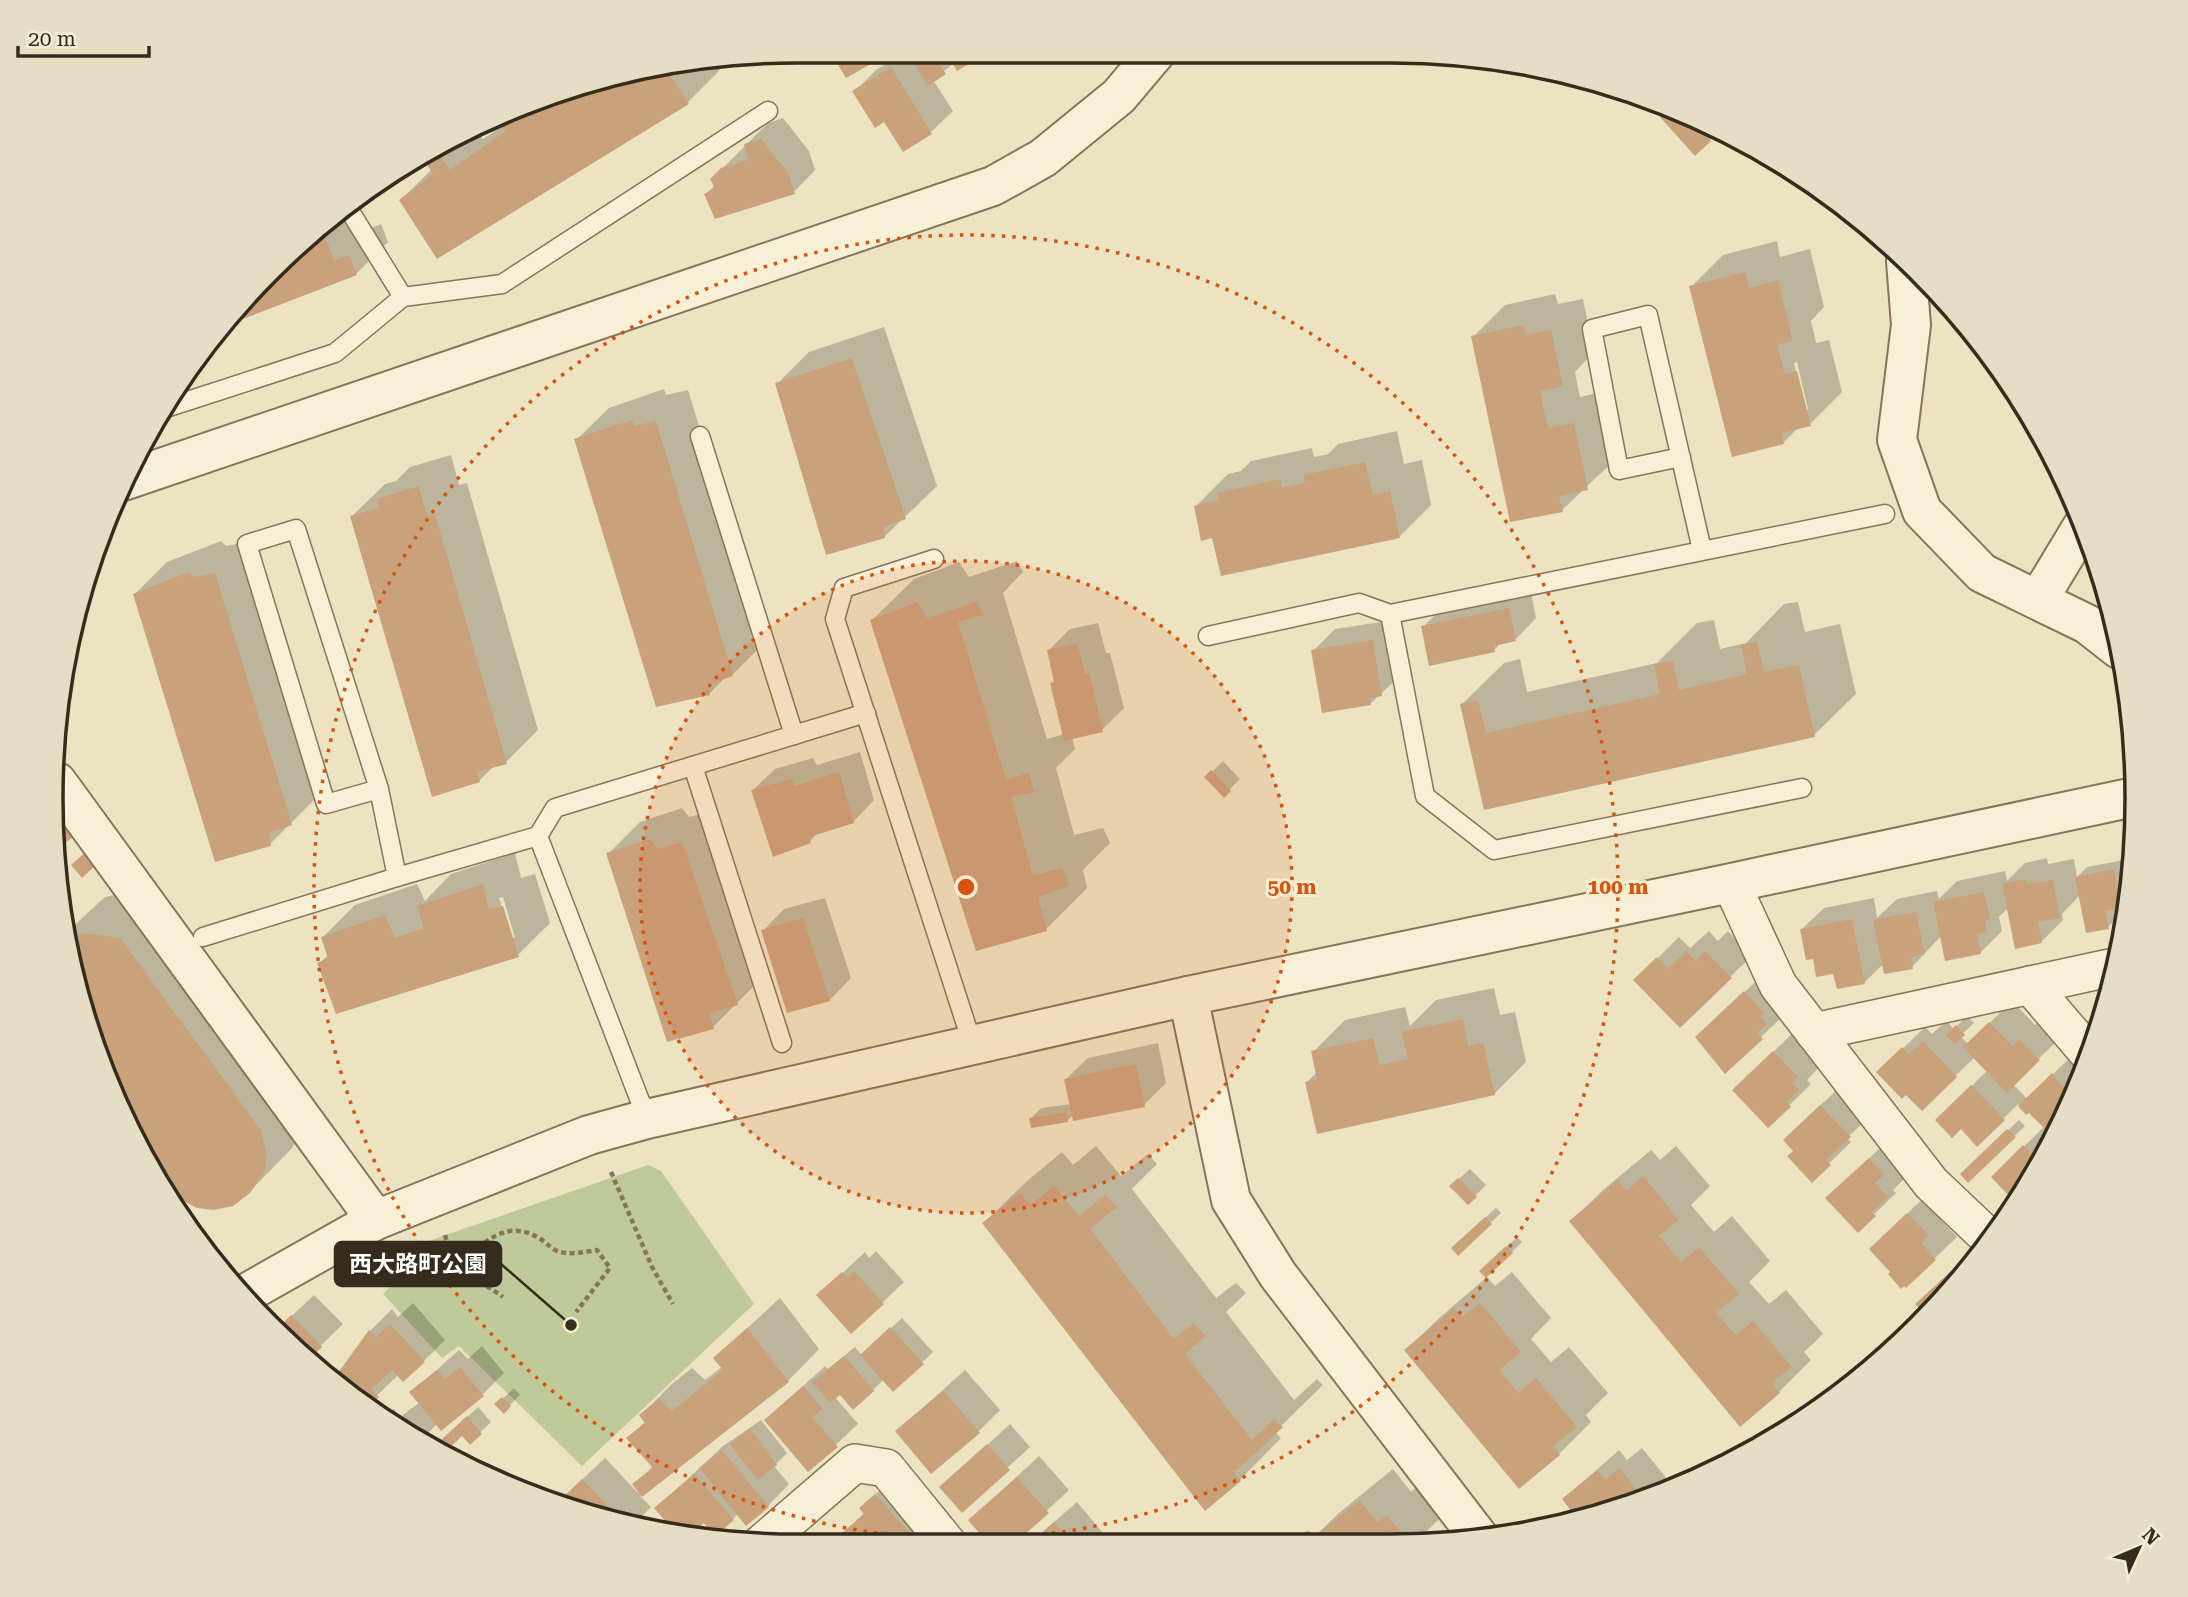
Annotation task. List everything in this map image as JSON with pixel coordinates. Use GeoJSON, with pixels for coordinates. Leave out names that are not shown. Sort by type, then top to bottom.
{"type":"FeatureCollection","features":[{"type":"Feature","properties":{"kind":"street"},"geometry":{"type":"LineString","coordinates":[[138,476],[993,186],[1043,158],[1119,96],[1147,63]]}},
{"type":"Feature","properties":{"kind":"street"},"geometry":{"type":"LineString","coordinates":[[1907,275],[1911,325],[1897,440],[1922,511],[1982,573],[2087,624],[2107,640]]}},
{"type":"Feature","properties":{"kind":"street"},"geometry":{"type":"LineString","coordinates":[[2038,600],[2076,536]]}},
{"type":"Feature","properties":{"kind":"street"},"geometry":{"type":"LineString","coordinates":[[63,791],[376,1220]]}},
{"type":"Feature","properties":{"kind":"street"},"geometry":{"type":"LineString","coordinates":[[252,1290],[376,1220],[589,1135],[647,1119],[1188,996],[2125,799]]}},
{"type":"Feature","properties":{"kind":"street"},"geometry":{"type":"LineString","coordinates":[[1731,883],[1778,985],[1931,1183],[1983,1232]]}},
{"type":"Feature","properties":{"kind":"street"},"geometry":{"type":"LineString","coordinates":[[1814,1032],[2105,969]]}},
{"type":"Feature","properties":{"kind":"street"},"geometry":{"type":"LineString","coordinates":[[2030,985],[2082,1046]]}},
{"type":"Feature","properties":{"kind":"street"},"geometry":{"type":"LineString","coordinates":[[1188,996],[1231,1200],[1278,1275],[1473,1529]]}},
{"type":"Feature","properties":{"kind":"street"},"geometry":{"type":"LineString","coordinates":[[774,1533],[855,1463],[886,1468],[940,1534]]}},
{"type":"Feature","properties":{"kind":"lane"},"geometry":{"type":"LineString","coordinates":[[179,404],[335,353],[403,297],[502,284],[768,111]]}},
{"type":"Feature","properties":{"kind":"lane"},"geometry":{"type":"LineString","coordinates":[[352,214],[403,297]]}},
{"type":"Feature","properties":{"kind":"lane"},"geometry":{"type":"LineString","coordinates":[[1681,457],[1619,470],[1592,329],[1648,315],[1681,457],[1702,550]]}},
{"type":"Feature","properties":{"kind":"lane"},"geometry":{"type":"LineString","coordinates":[[700,436],[794,735]]}},
{"type":"Feature","properties":{"kind":"lane"},"geometry":{"type":"LineString","coordinates":[[1208,636],[1359,603],[1390,614],[1885,514]]}},
{"type":"Feature","properties":{"kind":"lane"},"geometry":{"type":"LineString","coordinates":[[379,789],[326,804],[247,544],[296,529],[379,789],[397,877]]}},
{"type":"Feature","properties":{"kind":"lane"},"geometry":{"type":"LineString","coordinates":[[934,559],[844,588],[835,619],[972,1043]]}},
{"type":"Feature","properties":{"kind":"lane"},"geometry":{"type":"LineString","coordinates":[[1390,614],[1425,796],[1494,850],[1802,788]]}},
{"type":"Feature","properties":{"kind":"lane"},"geometry":{"type":"LineString","coordinates":[[203,937],[538,836],[555,808],[866,713]]}},
{"type":"Feature","properties":{"kind":"lane"},"geometry":{"type":"LineString","coordinates":[[693,766],[782,1043]]}},
{"type":"Feature","properties":{"kind":"lane"},"geometry":{"type":"LineString","coordinates":[[538,836],[647,1119]]}},
{"type":"Feature","properties":{"kind":"path"},"geometry":{"type":"LineString","coordinates":[[608,1165],[652,1267],[673,1304]]}},
{"type":"Feature","properties":{"kind":"path"},"geometry":{"type":"LineString","coordinates":[[442,1224],[450,1253],[461,1267],[503,1297]]}},
{"type":"Feature","properties":{"kind":"path"},"geometry":{"type":"LineString","coordinates":[[461,1267],[486,1240],[503,1231],[520,1230],[538,1237],[556,1250],[573,1254],[597,1250],[610,1268],[576,1312]]}},
{"type":"Feature","properties":{"kind":"green space"},"geometry":{"type":"Polygon","coordinates":[[[648,1165],[661,1171],[754,1304],[582,1466],[459,1346],[442,1358],[383,1294],[415,1261],[420,1244],[648,1165]]]}},
{"type":"Feature","properties":{"kind":"building"},"geometry":{"type":"Polygon","coordinates":[[[837,63],[873,63],[846,78],[837,63]]]}},
{"type":"Feature","properties":{"kind":"building"},"geometry":{"type":"Polygon","coordinates":[[[914,63],[939,63],[946,74],[928,86],[914,63]]]}},
{"type":"Feature","properties":{"kind":"building"},"geometry":{"type":"Polygon","coordinates":[[[952,63],[971,63],[957,71],[952,63]]]}},
{"type":"Feature","properties":{"kind":"building"},"geometry":{"type":"Polygon","coordinates":[[[891,67],[932,134],[903,152],[884,122],[875,128],[852,91],[891,67]]]}},
{"type":"Feature","properties":{"kind":"building"},"geometry":{"type":"Polygon","coordinates":[[[669,75],[689,104],[437,259],[399,200],[433,174],[427,164],[441,157],[450,170],[506,131],[502,126],[542,110],[543,112],[562,102],[608,88],[669,75]]]}},
{"type":"Feature","properties":{"kind":"building"},"geometry":{"type":"Polygon","coordinates":[[[1660,117],[1671,119],[1705,135],[1711,141],[1695,156],[1660,117]]]}},
{"type":"Feature","properties":{"kind":"building"},"geometry":{"type":"Polygon","coordinates":[[[761,139],[788,173],[795,194],[715,219],[704,194],[715,188],[710,179],[721,168],[748,160],[744,144],[761,139]]]}},
{"type":"Feature","properties":{"kind":"building"},"geometry":{"type":"Polygon","coordinates":[[[325,237],[334,261],[349,255],[357,275],[241,320],[278,278],[325,237]]]}},
{"type":"Feature","properties":{"kind":"building"},"geometry":{"type":"Polygon","coordinates":[[[1745,272],[1749,288],[1778,280],[1793,341],[1777,345],[1785,374],[1797,371],[1811,426],[1782,433],[1784,444],[1732,457],[1689,286],[1745,272]]]}},
{"type":"Feature","properties":{"kind":"building"},"geometry":{"type":"Polygon","coordinates":[[[1523,325],[1526,335],[1551,330],[1563,386],[1540,391],[1548,428],[1574,423],[1588,490],[1559,496],[1563,512],[1510,522],[1471,336],[1523,325]]]}},
{"type":"Feature","properties":{"kind":"building"},"geometry":{"type":"Polygon","coordinates":[[[852,358],[906,519],[883,527],[885,538],[826,555],[775,383],[852,358]]]}},
{"type":"Feature","properties":{"kind":"building"},"geometry":{"type":"Polygon","coordinates":[[[632,420],[634,426],[656,421],[733,676],[706,685],[710,695],[656,707],[574,439],[632,420]]]}},
{"type":"Feature","properties":{"kind":"building"},"geometry":{"type":"Polygon","coordinates":[[[1365,462],[1373,495],[1390,491],[1400,538],[1221,576],[1212,538],[1201,541],[1194,506],[1219,500],[1217,493],[1280,479],[1282,488],[1305,483],[1304,475],[1365,462]]]}},
{"type":"Feature","properties":{"kind":"building"},"geometry":{"type":"Polygon","coordinates":[[[419,486],[427,516],[435,514],[507,764],[477,772],[480,782],[432,797],[350,516],[379,508],[376,499],[419,486]]]}},
{"type":"Feature","properties":{"kind":"building"},"geometry":{"type":"Polygon","coordinates":[[[189,572],[193,577],[215,573],[292,825],[269,833],[271,846],[215,862],[133,594],[189,572]]]}},
{"type":"Feature","properties":{"kind":"building"},"geometry":{"type":"Polygon","coordinates":[[[917,602],[927,618],[976,602],[983,615],[958,622],[1006,780],[1029,773],[1034,792],[1011,797],[1033,876],[1062,868],[1069,886],[1038,897],[1047,931],[976,951],[870,620],[917,602]]]}},
{"type":"Feature","properties":{"kind":"building"},"geometry":{"type":"Polygon","coordinates":[[[1509,608],[1516,641],[1494,646],[1495,652],[1429,666],[1421,626],[1509,608]]]}},
{"type":"Feature","properties":{"kind":"building"},"geometry":{"type":"Polygon","coordinates":[[[1373,640],[1382,696],[1370,698],[1371,705],[1322,713],[1311,650],[1373,640]]]}},
{"type":"Feature","properties":{"kind":"building"},"geometry":{"type":"Polygon","coordinates":[[[1757,642],[1764,672],[1799,665],[1815,737],[1484,810],[1460,704],[1478,700],[1486,733],[1660,694],[1654,664],[1673,661],[1679,690],[1747,674],[1741,645],[1757,642]]]}},
{"type":"Feature","properties":{"kind":"building"},"geometry":{"type":"Polygon","coordinates":[[[1077,643],[1085,674],[1089,673],[1103,732],[1064,741],[1050,683],[1054,682],[1047,650],[1077,643]]]}},
{"type":"Feature","properties":{"kind":"building"},"geometry":{"type":"Polygon","coordinates":[[[1211,770],[1231,791],[1224,798],[1204,777],[1211,770]]]}},
{"type":"Feature","properties":{"kind":"building"},"geometry":{"type":"Polygon","coordinates":[[[839,772],[854,823],[809,837],[811,843],[773,857],[751,790],[791,779],[795,786],[839,772]]]}},
{"type":"Feature","properties":{"kind":"building"},"geometry":{"type":"Polygon","coordinates":[[[66,819],[77,834],[65,843],[66,819]]]}},
{"type":"Feature","properties":{"kind":"building"},"geometry":{"type":"Polygon","coordinates":[[[650,839],[657,849],[682,842],[738,1005],[709,1013],[714,1029],[667,1042],[606,853],[650,839]]]}},
{"type":"Feature","properties":{"kind":"building"},"geometry":{"type":"Polygon","coordinates":[[[89,849],[100,861],[82,878],[71,865],[89,849]]]}},
{"type":"Feature","properties":{"kind":"building"},"geometry":{"type":"Polygon","coordinates":[[[2114,869],[2119,896],[2117,909],[2105,911],[2109,929],[2086,933],[2075,877],[2114,869]]]}},
{"type":"Feature","properties":{"kind":"building"},"geometry":{"type":"Polygon","coordinates":[[[2026,879],[2027,884],[2053,880],[2060,918],[2038,922],[2042,943],[2015,949],[2002,884],[2026,879]]]}},
{"type":"Feature","properties":{"kind":"building"},"geometry":{"type":"Polygon","coordinates":[[[483,884],[489,909],[503,906],[519,957],[336,1014],[317,963],[328,958],[321,937],[385,915],[395,938],[424,928],[417,906],[483,884]]]}},
{"type":"Feature","properties":{"kind":"building"},"geometry":{"type":"Polygon","coordinates":[[[1984,892],[1990,920],[1985,920],[1987,932],[1977,934],[1981,954],[1945,961],[1933,902],[1984,892]]]}},
{"type":"Feature","properties":{"kind":"building"},"geometry":{"type":"Polygon","coordinates":[[[1916,912],[1925,954],[1911,957],[1913,969],[1884,974],[1873,920],[1916,912]]]}},
{"type":"Feature","properties":{"kind":"building"},"geometry":{"type":"Polygon","coordinates":[[[803,918],[830,1001],[787,1013],[761,930],[803,918]]]}},
{"type":"Feature","properties":{"kind":"building"},"geometry":{"type":"Polygon","coordinates":[[[1852,919],[1865,984],[1837,989],[1833,974],[1816,977],[1813,959],[1806,960],[1800,929],[1852,919]]]}},
{"type":"Feature","properties":{"kind":"building"},"geometry":{"type":"Polygon","coordinates":[[[86,933],[120,938],[261,1130],[267,1157],[264,1173],[250,1193],[233,1206],[214,1210],[197,1208],[183,1200],[162,1166],[139,1124],[102,1035],[76,935],[86,933]]]}},
{"type":"Feature","properties":{"kind":"building"},"geometry":{"type":"Polygon","coordinates":[[[1686,951],[1696,961],[1705,951],[1732,978],[1680,1028],[1633,980],[1657,957],[1668,969],[1686,951]]]}},
{"type":"Feature","properties":{"kind":"building"},"geometry":{"type":"Polygon","coordinates":[[[1744,991],[1765,1014],[1760,1017],[1767,1024],[1757,1033],[1763,1039],[1725,1074],[1695,1037],[1744,991]]]}},
{"type":"Feature","properties":{"kind":"building"},"geometry":{"type":"Polygon","coordinates":[[[1463,1019],[1468,1046],[1483,1043],[1495,1095],[1317,1134],[1305,1082],[1317,1079],[1311,1051],[1373,1038],[1380,1065],[1408,1059],[1402,1032],[1463,1019]]]}},
{"type":"Feature","properties":{"kind":"building"},"geometry":{"type":"Polygon","coordinates":[[[1989,1022],[2013,1046],[2019,1039],[2040,1060],[2007,1093],[1963,1047],[1989,1022]]]}},
{"type":"Feature","properties":{"kind":"building"},"geometry":{"type":"Polygon","coordinates":[[[1956,1025],[1965,1035],[1955,1044],[1946,1035],[1956,1025]]]}},
{"type":"Feature","properties":{"kind":"building"},"geometry":{"type":"Polygon","coordinates":[[[1923,1041],[1957,1077],[1922,1111],[1906,1095],[1902,1099],[1876,1072],[1902,1047],[1909,1054],[1923,1041]]]}},
{"type":"Feature","properties":{"kind":"building"},"geometry":{"type":"Polygon","coordinates":[[[1773,1051],[1798,1077],[1792,1083],[1799,1090],[1787,1102],[1791,1107],[1768,1128],[1732,1090],[1773,1051]]]}},
{"type":"Feature","properties":{"kind":"building"},"geometry":{"type":"Polygon","coordinates":[[[1136,1064],[1145,1107],[1073,1121],[1064,1079],[1136,1064]]]}},
{"type":"Feature","properties":{"kind":"building"},"geometry":{"type":"Polygon","coordinates":[[[2052,1073],[2065,1089],[2046,1130],[2018,1106],[2052,1073]]]}},
{"type":"Feature","properties":{"kind":"building"},"geometry":{"type":"Polygon","coordinates":[[[1971,1085],[2005,1120],[1977,1147],[1961,1129],[1952,1138],[1935,1120],[1971,1085]]]}},
{"type":"Feature","properties":{"kind":"building"},"geometry":{"type":"Polygon","coordinates":[[[1820,1105],[1851,1137],[1826,1160],[1831,1165],[1812,1183],[1787,1156],[1793,1151],[1783,1140],[1820,1105]]]}},
{"type":"Feature","properties":{"kind":"building"},"geometry":{"type":"Polygon","coordinates":[[[1066,1112],[1068,1122],[1031,1128],[1029,1118],[1066,1112]]]}},
{"type":"Feature","properties":{"kind":"building"},"geometry":{"type":"Polygon","coordinates":[[[2007,1129],[2016,1137],[1968,1183],[1960,1174],[2007,1129]]]}},
{"type":"Feature","properties":{"kind":"building"},"geometry":{"type":"Polygon","coordinates":[[[2023,1145],[2032,1155],[2008,1195],[1991,1177],[2023,1145]]]}},
{"type":"Feature","properties":{"kind":"building"},"geometry":{"type":"Polygon","coordinates":[[[1869,1158],[1884,1175],[1875,1183],[1888,1197],[1872,1212],[1876,1216],[1858,1233],[1825,1198],[1869,1158]]]}},
{"type":"Feature","properties":{"kind":"building"},"geometry":{"type":"Polygon","coordinates":[[[1643,1176],[1679,1220],[1659,1236],[1681,1262],[1699,1247],[1739,1294],[1716,1313],[1736,1335],[1753,1321],[1792,1367],[1772,1383],[1780,1393],[1740,1427],[1569,1221],[1618,1180],[1627,1191],[1643,1176]]]}},
{"type":"Feature","properties":{"kind":"building"},"geometry":{"type":"Polygon","coordinates":[[[1458,1178],[1477,1197],[1468,1205],[1449,1186],[1458,1178]]]}},
{"type":"Feature","properties":{"kind":"building"},"geometry":{"type":"Polygon","coordinates":[[[1054,1186],[1079,1216],[1105,1195],[1117,1207],[1090,1229],[1174,1339],[1193,1323],[1205,1336],[1185,1354],[1252,1440],[1274,1419],[1283,1427],[1234,1473],[1241,1481],[1205,1511],[982,1223],[1020,1193],[1030,1205],[1054,1186]]]}},
{"type":"Feature","properties":{"kind":"building"},"geometry":{"type":"Polygon","coordinates":[[[1907,1213],[1928,1235],[1921,1243],[1936,1260],[1906,1288],[1904,1286],[1901,1289],[1869,1249],[1907,1213]]]}},
{"type":"Feature","properties":{"kind":"building"},"geometry":{"type":"Polygon","coordinates":[[[1485,1217],[1492,1224],[1458,1256],[1451,1248],[1485,1217]]]}},
{"type":"Feature","properties":{"kind":"building"},"geometry":{"type":"Polygon","coordinates":[[[1506,1246],[1513,1253],[1486,1278],[1479,1271],[1506,1246]]]}},
{"type":"Feature","properties":{"kind":"building"},"geometry":{"type":"Polygon","coordinates":[[[1955,1268],[1919,1309],[1915,1304],[1955,1268]]]}},
{"type":"Feature","properties":{"kind":"building"},"geometry":{"type":"Polygon","coordinates":[[[854,1271],[884,1304],[851,1334],[816,1295],[842,1272],[847,1278],[854,1271]]]}},
{"type":"Feature","properties":{"kind":"building"},"geometry":{"type":"Polygon","coordinates":[[[1480,1303],[1521,1352],[1499,1370],[1518,1393],[1536,1378],[1577,1427],[1553,1446],[1560,1455],[1519,1489],[1404,1350],[1454,1308],[1462,1317],[1480,1303]]]}},
{"type":"Feature","properties":{"kind":"building"},"geometry":{"type":"Polygon","coordinates":[[[291,1315],[322,1347],[316,1353],[283,1323],[291,1315]]]}},
{"type":"Feature","properties":{"kind":"building"},"geometry":{"type":"Polygon","coordinates":[[[390,1324],[425,1362],[403,1382],[392,1370],[371,1389],[379,1397],[376,1400],[339,1372],[369,1330],[376,1337],[390,1324]]]}},
{"type":"Feature","properties":{"kind":"building"},"geometry":{"type":"Polygon","coordinates":[[[890,1327],[924,1364],[893,1392],[860,1355],[890,1327]]]}},
{"type":"Feature","properties":{"kind":"building"},"geometry":{"type":"Polygon","coordinates":[[[747,1328],[789,1382],[642,1497],[632,1484],[653,1468],[626,1438],[645,1423],[639,1415],[659,1399],[672,1411],[723,1370],[713,1358],[747,1328]]]}},
{"type":"Feature","properties":{"kind":"building"},"geometry":{"type":"Polygon","coordinates":[[[844,1356],[874,1391],[853,1410],[840,1395],[830,1403],[812,1382],[844,1356]]]}},
{"type":"Feature","properties":{"kind":"building"},"geometry":{"type":"Polygon","coordinates":[[[460,1367],[484,1396],[441,1431],[409,1392],[437,1370],[445,1379],[460,1367]]]}},
{"type":"Feature","properties":{"kind":"building"},"geometry":{"type":"Polygon","coordinates":[[[803,1386],[823,1409],[812,1417],[838,1447],[808,1472],[764,1420],[803,1386]]]}},
{"type":"Feature","properties":{"kind":"building"},"geometry":{"type":"Polygon","coordinates":[[[943,1391],[980,1433],[931,1474],[895,1431],[943,1391]]]}},
{"type":"Feature","properties":{"kind":"building"},"geometry":{"type":"Polygon","coordinates":[[[502,1397],[511,1406],[504,1414],[494,1404],[502,1397]]]}},
{"type":"Feature","properties":{"kind":"building"},"geometry":{"type":"Polygon","coordinates":[[[467,1416],[482,1434],[470,1445],[462,1436],[451,1446],[441,1440],[467,1416]]]}},
{"type":"Feature","properties":{"kind":"building"},"geometry":{"type":"Polygon","coordinates":[[[750,1429],[777,1465],[758,1480],[730,1444],[750,1429]]]}},
{"type":"Feature","properties":{"kind":"building"},"geometry":{"type":"Polygon","coordinates":[[[987,1444],[1010,1470],[962,1513],[939,1487],[987,1444]]]}},
{"type":"Feature","properties":{"kind":"building"},"geometry":{"type":"Polygon","coordinates":[[[722,1450],[769,1507],[746,1526],[699,1468],[722,1450]]]}},
{"type":"Feature","properties":{"kind":"building"},"geometry":{"type":"Polygon","coordinates":[[[1619,1468],[1637,1491],[1571,1511],[1562,1499],[1597,1470],[1605,1480],[1619,1468]]]}},
{"type":"Feature","properties":{"kind":"building"},"geometry":{"type":"Polygon","coordinates":[[[694,1474],[734,1520],[722,1530],[709,1529],[704,1523],[699,1527],[666,1522],[654,1508],[694,1474]]]}},
{"type":"Feature","properties":{"kind":"building"},"geometry":{"type":"Polygon","coordinates":[[[1017,1477],[1049,1513],[1025,1534],[980,1534],[968,1520],[1017,1477]]]}},
{"type":"Feature","properties":{"kind":"building"},"geometry":{"type":"Polygon","coordinates":[[[582,1479],[611,1510],[608,1509],[565,1496],[582,1479]]]}},
{"type":"Feature","properties":{"kind":"building"},"geometry":{"type":"Polygon","coordinates":[[[875,1494],[910,1534],[841,1534],[864,1514],[859,1508],[875,1494]]]}},
{"type":"Feature","properties":{"kind":"building"},"geometry":{"type":"Polygon","coordinates":[[[1360,1500],[1378,1523],[1387,1515],[1402,1534],[1390,1534],[1318,1534],[1360,1500]]]}},
{"type":"Feature","properties":{"kind":"building"},"geometry":{"type":"Polygon","coordinates":[[[1054,1522],[1064,1534],[1041,1534],[1054,1522]]]}},
{"type":"Feature","properties":{"kind":"place","name":"西大路町公園"},"geometry":{"type":"Point","coordinates":[571,1325]}}]}
